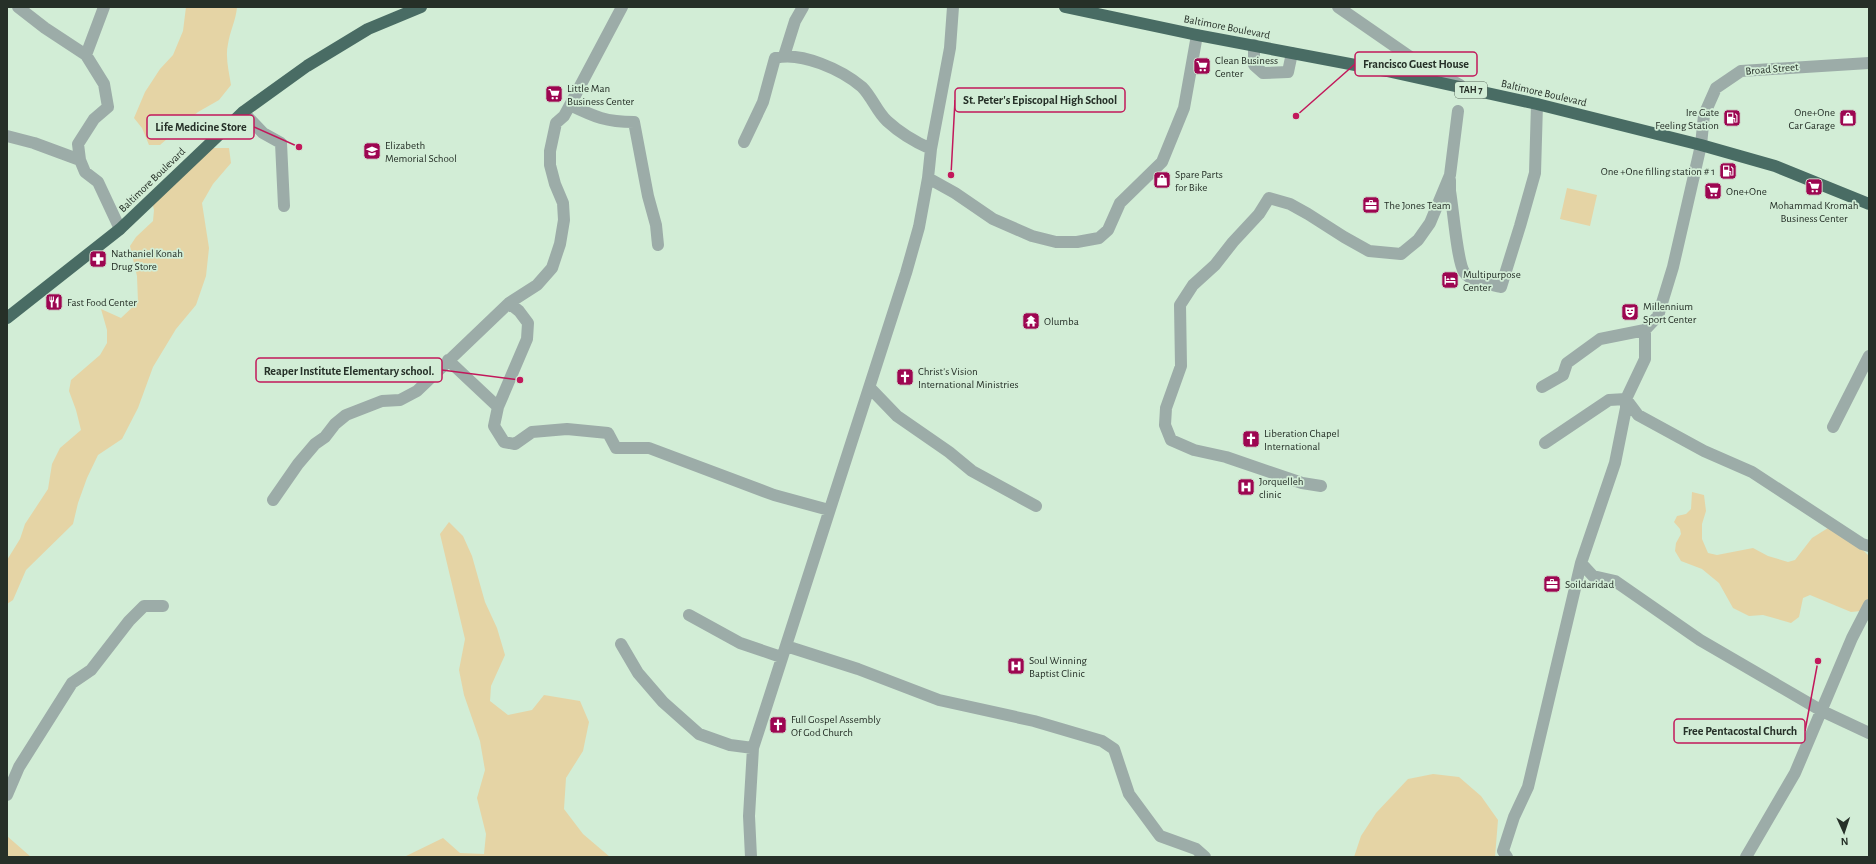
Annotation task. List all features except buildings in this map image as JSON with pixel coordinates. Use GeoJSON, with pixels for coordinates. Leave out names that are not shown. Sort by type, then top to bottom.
{"type":"FeatureCollection","features":[{"type":"Feature","properties":{"kind":"highway","name":"Baltimore Boulevard"},"geometry":{"type":"LineString","coordinates":[[7,318],[120,229],[243,112],[306,66],[368,29],[421,7]]}},
{"type":"Feature","properties":{"kind":"highway","name":"Baltimore Boulevard"},"geometry":{"type":"LineString","coordinates":[[1065,7],[1197,35],[1387,71],[1537,104],[1701,144],[1775,166],[1869,204]]}},
{"type":"Feature","properties":{"kind":"street"},"geometry":{"type":"LineString","coordinates":[[18,7],[45,28],[86,55],[104,84],[108,107],[94,119],[78,144],[80,160],[85,172],[98,182],[120,229]]}},
{"type":"Feature","properties":{"kind":"street"},"geometry":{"type":"LineString","coordinates":[[86,55],[104,7]]}},
{"type":"Feature","properties":{"kind":"street"},"geometry":{"type":"LineString","coordinates":[[274,500],[298,464],[315,444],[325,437],[335,424],[346,415],[382,401],[400,400],[417,391],[509,303],[537,285],[552,268],[560,244],[564,220],[563,203],[555,184],[550,165],[550,151],[556,123],[564,116],[622,7]]}},
{"type":"Feature","properties":{"kind":"street"},"geometry":{"type":"LineString","coordinates":[[784,56],[795,21],[803,7]]}},
{"type":"Feature","properties":{"kind":"street"},"geometry":{"type":"LineString","coordinates":[[751,857],[749,816],[753,748],[781,657],[786,646],[829,510],[870,388],[919,227],[928,178],[931,149],[950,48],[953,7]]}},
{"type":"Feature","properties":{"kind":"street"},"geometry":{"type":"LineString","coordinates":[[1338,7],[1416,61],[1466,89]]}},
{"type":"Feature","properties":{"kind":"street"},"geometry":{"type":"LineString","coordinates":[[928,178],[955,193],[993,220],[1032,236],[1056,242],[1076,242],[1099,238],[1108,230],[1120,203],[1162,162],[1184,108],[1197,35]]}},
{"type":"Feature","properties":{"kind":"street"},"geometry":{"type":"LineString","coordinates":[[1254,45],[1254,64],[1263,73],[1288,72],[1292,53]]}},
{"type":"Feature","properties":{"kind":"street"},"geometry":{"type":"LineString","coordinates":[[744,142],[763,102],[775,58],[784,56],[800,57],[839,72],[862,88],[886,120],[911,140],[931,149]]}},
{"type":"Feature","properties":{"kind":"street","name":"Broad Street"},"geometry":{"type":"LineString","coordinates":[[1645,330],[1658,316],[1671,274],[1701,144],[1704,115],[1716,88],[1741,71],[1869,63]]}},
{"type":"Feature","properties":{"kind":"street"},"geometry":{"type":"LineString","coordinates":[[1458,111],[1450,175],[1450,191],[1460,261],[1464,272],[1476,280],[1501,287],[1535,173],[1537,104]]}},
{"type":"Feature","properties":{"kind":"street"},"geometry":{"type":"LineString","coordinates":[[570,105],[597,118],[620,122],[634,122],[648,196],[656,225],[658,245]]}},
{"type":"Feature","properties":{"kind":"street"},"geometry":{"type":"LineString","coordinates":[[243,112],[263,133],[281,143],[284,206]]}},
{"type":"Feature","properties":{"kind":"street"},"geometry":{"type":"LineString","coordinates":[[7,136],[34,143],[80,160]]}},
{"type":"Feature","properties":{"kind":"street"},"geometry":{"type":"LineString","coordinates":[[1321,486],[1302,483],[1226,457],[1194,450],[1171,440],[1165,425],[1166,408],[1181,366],[1180,305],[1193,286],[1215,265],[1233,242],[1259,214],[1270,198],[1290,204],[1344,237],[1369,250],[1401,254],[1418,240],[1430,223],[1450,175]]}},
{"type":"Feature","properties":{"kind":"street"},"geometry":{"type":"LineString","coordinates":[[509,303],[519,311],[528,323],[527,339],[498,407],[494,426],[504,442],[515,444],[532,432],[560,430],[608,433],[616,448],[649,448],[774,494],[829,510]]}},
{"type":"Feature","properties":{"kind":"street"},"geometry":{"type":"LineString","coordinates":[[1507,857],[1503,851],[1514,817],[1528,787],[1581,564],[1615,462],[1626,408],[1626,399],[1645,359],[1645,330],[1600,339],[1567,363],[1563,375],[1542,388]]}},
{"type":"Feature","properties":{"kind":"street"},"geometry":{"type":"LineString","coordinates":[[1833,427],[1869,356]]}},
{"type":"Feature","properties":{"kind":"street"},"geometry":{"type":"LineString","coordinates":[[448,360],[498,407]]}},
{"type":"Feature","properties":{"kind":"street"},"geometry":{"type":"LineString","coordinates":[[870,388],[897,416],[949,452],[972,471],[1036,506]]}},
{"type":"Feature","properties":{"kind":"street"},"geometry":{"type":"LineString","coordinates":[[1544,443],[1609,400],[1626,399]]}},
{"type":"Feature","properties":{"kind":"street"},"geometry":{"type":"LineString","coordinates":[[1626,399],[1638,415],[1704,451],[1752,472],[1862,544],[1869,546]]}},
{"type":"Feature","properties":{"kind":"street"},"geometry":{"type":"LineString","coordinates":[[1581,564],[1593,576],[1615,581],[1700,640],[1822,711],[1869,734]]}},
{"type":"Feature","properties":{"kind":"street"},"geometry":{"type":"LineString","coordinates":[[1746,857],[1795,773],[1852,638],[1869,605]]}},
{"type":"Feature","properties":{"kind":"street"},"geometry":{"type":"LineString","coordinates":[[7,796],[19,768],[72,684],[91,670],[129,620],[144,606],[163,606]]}},
{"type":"Feature","properties":{"kind":"street"},"geometry":{"type":"LineString","coordinates":[[689,615],[740,643],[781,657]]}},
{"type":"Feature","properties":{"kind":"street"},"geometry":{"type":"LineString","coordinates":[[622,644],[638,673],[663,702],[699,734],[730,745],[753,748]]}},
{"type":"Feature","properties":{"kind":"street"},"geometry":{"type":"LineString","coordinates":[[786,646],[858,669],[940,700],[1034,721],[1102,741],[1114,749],[1130,794],[1160,836],[1196,850],[1205,857]]}},
{"type":"Feature","properties":{"kind":"shaded area"},"geometry":{"type":"Polygon","coordinates":[[[186,7],[237,7],[227,49],[231,85],[219,100],[198,112],[160,145],[149,145],[142,128],[134,118],[145,92],[160,69],[173,55],[183,31],[186,7]]]}},
{"type":"Feature","properties":{"kind":"shaded area"},"geometry":{"type":"Polygon","coordinates":[[[201,148],[229,148],[231,163],[213,184],[202,203],[209,248],[206,276],[196,305],[176,329],[153,367],[138,408],[122,439],[98,455],[87,478],[78,503],[73,524],[26,570],[13,600],[7,604],[7,560],[20,539],[25,524],[48,489],[52,464],[60,448],[81,430],[69,391],[71,380],[100,355],[107,343],[107,330],[101,309],[121,318],[138,302],[137,276],[130,246],[136,237],[153,221],[154,210],[150,193],[201,148]]]}},
{"type":"Feature","properties":{"kind":"shaded area"},"geometry":{"type":"Polygon","coordinates":[[[1567,188],[1597,195],[1590,226],[1560,219],[1567,188]]]}},
{"type":"Feature","properties":{"kind":"shaded area"},"geometry":{"type":"Polygon","coordinates":[[[1692,492],[1704,495],[1706,511],[1702,524],[1702,539],[1708,553],[1717,555],[1753,548],[1768,556],[1788,562],[1795,560],[1812,538],[1828,528],[1859,546],[1869,556],[1869,603],[1861,611],[1851,612],[1810,595],[1803,598],[1799,617],[1791,623],[1763,615],[1749,616],[1733,608],[1719,583],[1702,569],[1681,561],[1675,551],[1676,543],[1681,534],[1680,529],[1674,522],[1677,516],[1686,514],[1691,509],[1692,492]]]}},
{"type":"Feature","properties":{"kind":"shaded area"},"geometry":{"type":"Polygon","coordinates":[[[449,522],[463,536],[472,556],[485,602],[497,628],[505,655],[491,686],[490,701],[508,715],[532,710],[544,695],[580,701],[589,722],[583,751],[566,778],[564,809],[583,834],[610,857],[404,857],[443,838],[460,853],[484,854],[486,834],[477,798],[485,770],[480,741],[464,695],[459,670],[465,639],[440,534],[449,522]]]}},
{"type":"Feature","properties":{"kind":"shaded area"},"geometry":{"type":"Polygon","coordinates":[[[1433,774],[1459,777],[1481,796],[1498,820],[1495,857],[1354,857],[1361,836],[1376,813],[1408,779],[1433,774]]]}},
{"type":"Feature","properties":{"kind":"shaded area"},"geometry":{"type":"Polygon","coordinates":[[[7,836],[31,857],[7,857],[7,836]]]}},
{"type":"Feature","properties":{"kind":"place","name":"Clean Business Center"},"geometry":{"type":"Point","coordinates":[1202,66]}},
{"type":"Feature","properties":{"kind":"place","name":"Little Man Business Center"},"geometry":{"type":"Point","coordinates":[554,94]}},
{"type":"Feature","properties":{"kind":"place","name":"Francisco Guest House"},"geometry":{"type":"Point","coordinates":[1296,116]}},
{"type":"Feature","properties":{"kind":"place","name":"Ire Gate Feeling Station"},"geometry":{"type":"Point","coordinates":[1732,118]}},
{"type":"Feature","properties":{"kind":"place","name":"One+One Car Garage"},"geometry":{"type":"Point","coordinates":[1848,118]}},
{"type":"Feature","properties":{"kind":"place","name":"Life Medicine Store"},"geometry":{"type":"Point","coordinates":[299,147]}},
{"type":"Feature","properties":{"kind":"place","name":"Elizabeth Memorial School"},"geometry":{"type":"Point","coordinates":[372,151]}},
{"type":"Feature","properties":{"kind":"place","name":"One +One filling station # 1"},"geometry":{"type":"Point","coordinates":[1728,171]}},
{"type":"Feature","properties":{"kind":"place","name":"St. Peter's Episcopal High School"},"geometry":{"type":"Point","coordinates":[951,175]}},
{"type":"Feature","properties":{"kind":"place","name":"Spare Parts for Bike"},"geometry":{"type":"Point","coordinates":[1162,180]}},
{"type":"Feature","properties":{"kind":"place","name":"Mohammad Kromah Business Center"},"geometry":{"type":"Point","coordinates":[1814,187]}},
{"type":"Feature","properties":{"kind":"place","name":"One+One"},"geometry":{"type":"Point","coordinates":[1713,191]}},
{"type":"Feature","properties":{"kind":"place","name":"The Jones Team"},"geometry":{"type":"Point","coordinates":[1371,205]}},
{"type":"Feature","properties":{"kind":"place","name":"Nathaniel Konah Drug Store"},"geometry":{"type":"Point","coordinates":[98,259]}},
{"type":"Feature","properties":{"kind":"place","name":"Multipurpose Center"},"geometry":{"type":"Point","coordinates":[1450,280]}},
{"type":"Feature","properties":{"kind":"place","name":"Fast Food Center"},"geometry":{"type":"Point","coordinates":[54,302]}},
{"type":"Feature","properties":{"kind":"place","name":"Millennium Sport Center"},"geometry":{"type":"Point","coordinates":[1630,312]}},
{"type":"Feature","properties":{"kind":"place","name":"Olumba"},"geometry":{"type":"Point","coordinates":[1031,321]}},
{"type":"Feature","properties":{"kind":"place","name":"Christ's Vision International Ministries"},"geometry":{"type":"Point","coordinates":[905,377]}},
{"type":"Feature","properties":{"kind":"place","name":"Reaper Institute Elementary school."},"geometry":{"type":"Point","coordinates":[520,380]}},
{"type":"Feature","properties":{"kind":"place","name":"Liberation Chapel International"},"geometry":{"type":"Point","coordinates":[1251,439]}},
{"type":"Feature","properties":{"kind":"place","name":"Jorquelleh clinic"},"geometry":{"type":"Point","coordinates":[1246,487]}},
{"type":"Feature","properties":{"kind":"place","name":"Soildaridad"},"geometry":{"type":"Point","coordinates":[1552,584]}},
{"type":"Feature","properties":{"kind":"place","name":"Free Pentacostal Church"},"geometry":{"type":"Point","coordinates":[1818,661]}},
{"type":"Feature","properties":{"kind":"place","name":"Soul Winning Baptist Clinic"},"geometry":{"type":"Point","coordinates":[1016,666]}},
{"type":"Feature","properties":{"kind":"place","name":"Full Gospel Assembly Of God Church"},"geometry":{"type":"Point","coordinates":[778,725]}}]}
